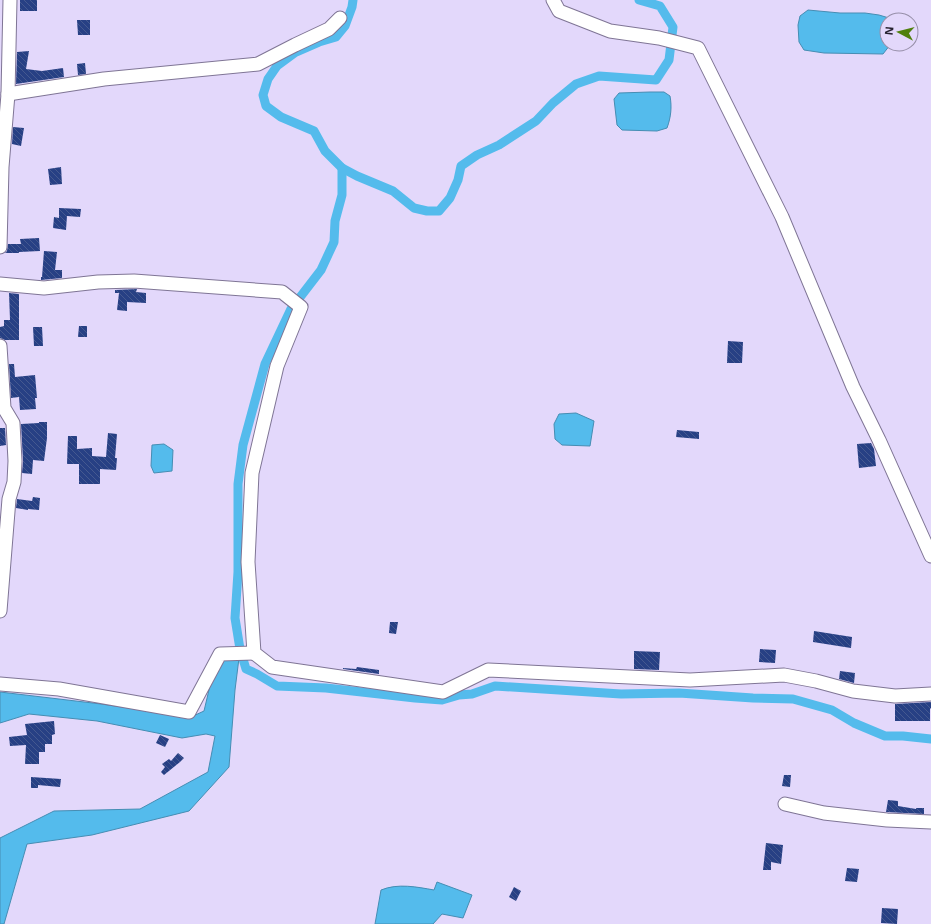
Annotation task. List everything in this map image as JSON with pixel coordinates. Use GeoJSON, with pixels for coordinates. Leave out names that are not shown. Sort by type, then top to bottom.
{"type":"FeatureCollection","features":[{"type":"Feature","properties":{"kind":"street"},"geometry":{"type":"LineString","coordinates":[[0,247],[2,167],[8,94],[10,0]]}},
{"type":"Feature","properties":{"kind":"street"},"geometry":{"type":"LineString","coordinates":[[553,0],[559,10],[610,31],[659,38],[698,48],[782,217],[853,387],[879,440],[931,556]]}},
{"type":"Feature","properties":{"kind":"street"},"geometry":{"type":"LineString","coordinates":[[8,94],[104,79],[258,64],[329,29],[340,18]]}},
{"type":"Feature","properties":{"kind":"street"},"geometry":{"type":"LineString","coordinates":[[0,284],[44,288],[134,280],[282,292],[301,306],[277,366],[252,473],[248,562],[254,654]]}},
{"type":"Feature","properties":{"kind":"street"},"geometry":{"type":"LineString","coordinates":[[0,346],[2,408],[13,423],[15,461],[14,482],[9,499],[0,611]]}},
{"type":"Feature","properties":{"kind":"street"},"geometry":{"type":"LineString","coordinates":[[0,684],[59,689],[189,712],[220,654],[254,654],[272,667],[443,692],[488,670],[690,680],[784,675],[816,681],[852,691],[895,696],[931,694]]}},
{"type":"Feature","properties":{"kind":"street"},"geometry":{"type":"LineString","coordinates":[[784,804],[824,813],[887,820],[931,822]]}},
{"type":"Feature","properties":{"kind":"water"},"geometry":{"type":"Polygon","coordinates":[[[808,10],[879,15],[879,52],[885,52],[883,54],[824,53],[804,50],[799,42],[798,25],[800,16],[808,10]]]}},
{"type":"Feature","properties":{"kind":"water"},"geometry":{"type":"Polygon","coordinates":[[[664,92],[670,96],[671,112],[667,128],[657,131],[622,130],[617,125],[614,99],[619,93],[664,92]]]}},
{"type":"Feature","properties":{"kind":"water"},"geometry":{"type":"Polygon","coordinates":[[[576,413],[594,421],[590,446],[562,445],[555,439],[554,424],[559,414],[576,413]]]}},
{"type":"Feature","properties":{"kind":"water"},"geometry":{"type":"Polygon","coordinates":[[[164,444],[173,450],[172,471],[154,473],[151,466],[152,445],[164,444]]]}},
{"type":"Feature","properties":{"kind":"water"},"geometry":{"type":"Polygon","coordinates":[[[239,658],[229,767],[189,811],[92,835],[27,844],[4,924],[0,924],[0,838],[54,811],[140,809],[208,772],[215,736],[206,734],[182,738],[97,721],[29,714],[0,723],[0,692],[101,704],[191,717],[204,711],[212,677],[222,659],[239,658]]]}},
{"type":"Feature","properties":{"kind":"water"},"geometry":{"type":"Polygon","coordinates":[[[437,882],[472,895],[463,918],[442,914],[433,924],[375,924],[381,890],[401,886],[434,890],[437,882]]]}},
{"type":"Feature","properties":{"kind":"building"},"geometry":{"type":"Polygon","coordinates":[[[20,0],[37,0],[37,11],[20,11],[20,0]]]}},
{"type":"Feature","properties":{"kind":"building"},"geometry":{"type":"Polygon","coordinates":[[[77,20],[90,20],[90,35],[78,35],[77,20]]]}},
{"type":"Feature","properties":{"kind":"building"},"geometry":{"type":"Polygon","coordinates":[[[29,51],[26,69],[42,71],[63,68],[64,77],[16,84],[17,52],[29,51]]]}},
{"type":"Feature","properties":{"kind":"building"},"geometry":{"type":"Polygon","coordinates":[[[85,63],[86,74],[78,75],[77,64],[85,63]]]}},
{"type":"Feature","properties":{"kind":"building"},"geometry":{"type":"Polygon","coordinates":[[[13,127],[24,128],[21,146],[12,144],[13,127]]]}},
{"type":"Feature","properties":{"kind":"building"},"geometry":{"type":"Polygon","coordinates":[[[61,167],[62,184],[50,185],[48,169],[61,167]]]}},
{"type":"Feature","properties":{"kind":"building"},"geometry":{"type":"Polygon","coordinates":[[[59,208],[81,209],[80,217],[67,216],[66,230],[53,228],[54,217],[59,218],[59,208]]]}},
{"type":"Feature","properties":{"kind":"building"},"geometry":{"type":"Polygon","coordinates":[[[39,238],[40,251],[5,253],[7,251],[8,244],[21,244],[20,239],[39,238]]]}},
{"type":"Feature","properties":{"kind":"building"},"geometry":{"type":"Polygon","coordinates":[[[44,251],[57,252],[55,270],[62,270],[62,278],[41,280],[44,251]]]}},
{"type":"Feature","properties":{"kind":"building"},"geometry":{"type":"Polygon","coordinates":[[[137,289],[136,292],[146,293],[146,303],[127,302],[127,311],[117,310],[119,293],[115,293],[115,290],[137,289]]]}},
{"type":"Feature","properties":{"kind":"building"},"geometry":{"type":"Polygon","coordinates":[[[9,293],[19,294],[19,340],[5,340],[0,338],[0,327],[4,326],[4,320],[10,320],[9,293]]]}},
{"type":"Feature","properties":{"kind":"building"},"geometry":{"type":"Polygon","coordinates":[[[79,326],[87,326],[87,337],[78,337],[79,326]]]}},
{"type":"Feature","properties":{"kind":"building"},"geometry":{"type":"Polygon","coordinates":[[[33,327],[42,327],[43,346],[34,346],[33,327]]]}},
{"type":"Feature","properties":{"kind":"building"},"geometry":{"type":"Polygon","coordinates":[[[728,341],[743,342],[742,363],[727,363],[728,341]]]}},
{"type":"Feature","properties":{"kind":"building"},"geometry":{"type":"Polygon","coordinates":[[[9,364],[14,364],[15,377],[35,375],[37,398],[35,398],[36,409],[20,410],[19,397],[11,398],[9,364]]]}},
{"type":"Feature","properties":{"kind":"building"},"geometry":{"type":"Polygon","coordinates":[[[47,422],[47,438],[44,461],[33,460],[32,474],[22,473],[23,461],[21,424],[47,422]]]}},
{"type":"Feature","properties":{"kind":"building"},"geometry":{"type":"Polygon","coordinates":[[[0,428],[5,428],[6,445],[0,446],[0,428]]]}},
{"type":"Feature","properties":{"kind":"building"},"geometry":{"type":"Polygon","coordinates":[[[677,430],[699,432],[699,439],[676,437],[677,430]]]}},
{"type":"Feature","properties":{"kind":"building"},"geometry":{"type":"Polygon","coordinates":[[[108,433],[117,434],[115,458],[117,458],[116,470],[100,469],[100,484],[79,484],[79,464],[67,464],[68,436],[77,436],[77,449],[92,448],[92,456],[106,457],[108,433]]]}},
{"type":"Feature","properties":{"kind":"building"},"geometry":{"type":"Polygon","coordinates":[[[871,443],[874,449],[876,466],[859,468],[857,444],[871,443]]]}},
{"type":"Feature","properties":{"kind":"building"},"geometry":{"type":"Polygon","coordinates":[[[33,497],[40,498],[39,510],[16,508],[17,499],[32,501],[33,497]]]}},
{"type":"Feature","properties":{"kind":"building"},"geometry":{"type":"Polygon","coordinates":[[[390,622],[398,622],[396,634],[389,633],[390,622]]]}},
{"type":"Feature","properties":{"kind":"building"},"geometry":{"type":"Polygon","coordinates":[[[814,631],[852,637],[851,648],[813,642],[814,631]]]}},
{"type":"Feature","properties":{"kind":"building"},"geometry":{"type":"Polygon","coordinates":[[[760,649],[776,650],[775,663],[759,662],[760,649]]]}},
{"type":"Feature","properties":{"kind":"building"},"geometry":{"type":"Polygon","coordinates":[[[634,651],[660,652],[659,670],[634,669],[634,651]]]}},
{"type":"Feature","properties":{"kind":"building"},"geometry":{"type":"Polygon","coordinates":[[[357,667],[379,670],[379,674],[343,669],[356,669],[357,667]]]}},
{"type":"Feature","properties":{"kind":"building"},"geometry":{"type":"Polygon","coordinates":[[[840,671],[855,673],[854,683],[839,679],[840,671]]]}},
{"type":"Feature","properties":{"kind":"building"},"geometry":{"type":"Polygon","coordinates":[[[931,702],[930,721],[895,721],[895,704],[931,702]]]}},
{"type":"Feature","properties":{"kind":"building"},"geometry":{"type":"Polygon","coordinates":[[[54,721],[55,734],[52,735],[52,744],[45,744],[45,752],[39,752],[39,764],[25,764],[26,745],[10,746],[9,737],[27,735],[25,724],[54,721]]]}},
{"type":"Feature","properties":{"kind":"building"},"geometry":{"type":"Polygon","coordinates":[[[160,735],[169,739],[165,747],[156,743],[160,735]]]}},
{"type":"Feature","properties":{"kind":"building"},"geometry":{"type":"Polygon","coordinates":[[[178,753],[184,758],[164,775],[161,772],[165,767],[162,764],[169,759],[171,761],[178,753]]]}},
{"type":"Feature","properties":{"kind":"building"},"geometry":{"type":"Polygon","coordinates":[[[784,775],[791,775],[790,787],[782,786],[784,775]]]}},
{"type":"Feature","properties":{"kind":"building"},"geometry":{"type":"Polygon","coordinates":[[[31,777],[61,779],[60,787],[38,785],[38,788],[31,788],[31,777]]]}},
{"type":"Feature","properties":{"kind":"building"},"geometry":{"type":"Polygon","coordinates":[[[888,800],[898,801],[898,806],[916,809],[924,808],[924,814],[886,812],[888,800]]]}},
{"type":"Feature","properties":{"kind":"building"},"geometry":{"type":"Polygon","coordinates":[[[766,843],[783,845],[781,864],[771,862],[771,870],[763,870],[766,843]]]}},
{"type":"Feature","properties":{"kind":"building"},"geometry":{"type":"Polygon","coordinates":[[[847,868],[859,869],[857,882],[845,881],[847,868]]]}},
{"type":"Feature","properties":{"kind":"building"},"geometry":{"type":"Polygon","coordinates":[[[514,887],[521,891],[516,901],[509,897],[514,887]]]}},
{"type":"Feature","properties":{"kind":"building"},"geometry":{"type":"Polygon","coordinates":[[[882,908],[898,909],[897,924],[881,923],[882,908]]]}},
{"type":"Feature","properties":{"kind":"waterway"},"geometry":{"type":"LineString","coordinates":[[353,0],[345,26],[336,37],[319,42],[296,52],[277,66],[268,79],[263,95],[266,106],[281,117],[314,131],[325,151],[342,168],[393,191],[414,208],[427,211],[439,211],[450,198],[458,180],[461,166],[477,155],[499,145],[536,121],[553,103],[576,84],[599,76],[656,80],[669,60],[673,27],[660,6],[639,0]]}},
{"type":"Feature","properties":{"kind":"waterway"},"geometry":{"type":"LineString","coordinates":[[342,168],[342,195],[335,221],[334,242],[321,270],[291,309],[265,364],[243,445],[238,484],[238,572],[235,618],[240,649],[246,669],[277,686],[326,688],[442,700],[459,695],[472,694],[495,686],[621,694],[679,693],[793,699],[832,710],[854,723],[885,736],[931,739]]}}]}
